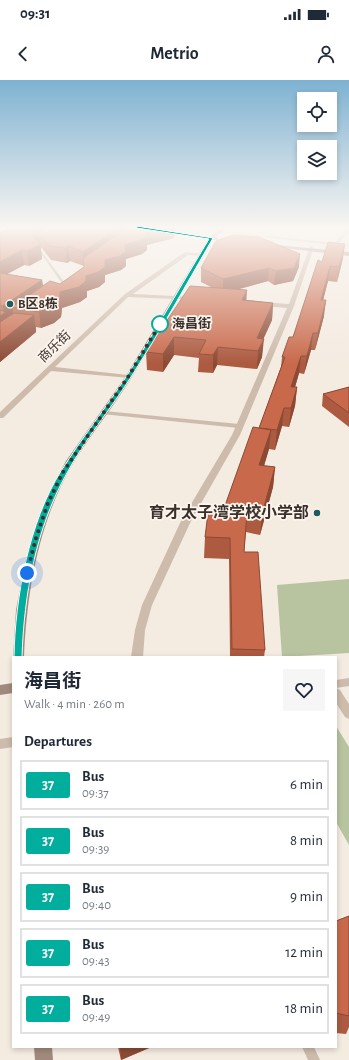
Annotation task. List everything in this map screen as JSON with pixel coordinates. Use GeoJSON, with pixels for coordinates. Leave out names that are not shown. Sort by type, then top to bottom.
{"type":"FeatureCollection","features":[{"type":"Feature","properties":{"kind":"street","name":"商乐街"},"geometry":{"type":"LineString","coordinates":[[0,416],[128,295],[160,273]]}},
{"type":"Feature","properties":{"kind":"street"},"geometry":{"type":"LineString","coordinates":[[18,656],[19,630],[24,585],[36,538],[48,503],[63,472],[128,377],[191,273]]}},
{"type":"Feature","properties":{"kind":"street"},"geometry":{"type":"LineString","coordinates":[[137,656],[140,630],[147,605],[186,521],[239,426],[291,306],[303,273]]}},
{"type":"Feature","properties":{"kind":"street"},"geometry":{"type":"LineString","coordinates":[[128,295],[199,299]]}},
{"type":"Feature","properties":{"kind":"street"},"geometry":{"type":"LineString","coordinates":[[252,303],[291,306]]}},
{"type":"Feature","properties":{"kind":"street"},"geometry":{"type":"LineString","coordinates":[[50,368],[128,377]]}},
{"type":"Feature","properties":{"kind":"street"},"geometry":{"type":"LineString","coordinates":[[337,684],[349,682]]}},
{"type":"Feature","properties":{"kind":"street"},"geometry":{"type":"LineString","coordinates":[[0,690],[12,688]]}},
{"type":"Feature","properties":{"kind":"street"},"geometry":{"type":"LineString","coordinates":[[337,695],[349,714]]}},
{"type":"Feature","properties":{"kind":"street"},"geometry":{"type":"LineString","coordinates":[[0,744],[12,742]]}},
{"type":"Feature","properties":{"kind":"street"},"geometry":{"type":"LineString","coordinates":[[43,1048],[44,1060]]}},
{"type":"Feature","properties":{"kind":"lane"},"geometry":{"type":"LineString","coordinates":[[56,273],[64,284]]}},
{"type":"Feature","properties":{"kind":"lane"},"geometry":{"type":"LineString","coordinates":[[58,289],[70,280]]}},
{"type":"Feature","properties":{"kind":"lane"},"geometry":{"type":"LineString","coordinates":[[104,413],[239,426]]}},
{"type":"Feature","properties":{"kind":"lane"},"geometry":{"type":"LineString","coordinates":[[308,1048],[314,1060]]}},
{"type":"Feature","properties":{"kind":"green space"},"geometry":{"type":"Polygon","coordinates":[[[349,579],[349,653],[282,656],[277,585],[349,579]]]}},
{"type":"Feature","properties":{"kind":"green space"},"geometry":{"type":"Polygon","coordinates":[[[337,728],[349,747],[349,845],[337,824],[337,728]]]}},
{"type":"Feature","properties":{"kind":"building"},"geometry":{"type":"Polygon","coordinates":[[[0,273],[42,280],[3,306],[0,306],[0,273]]]}},
{"type":"Feature","properties":{"kind":"building"},"geometry":{"type":"Polygon","coordinates":[[[76,273],[96,273],[86,276],[86,281],[79,287],[60,292],[60,301],[52,307],[39,312],[12,307],[50,281],[60,284],[76,273]]]}},
{"type":"Feature","properties":{"kind":"building"},"geometry":{"type":"Polygon","coordinates":[[[210,273],[249,273],[223,279],[210,273]]]}},
{"type":"Feature","properties":{"kind":"building"},"geometry":{"type":"Polygon","coordinates":[[[314,273],[328,273],[321,300],[326,300],[318,333],[313,333],[307,356],[301,356],[291,387],[297,387],[291,408],[284,408],[277,430],[259,428],[285,357],[282,357],[289,337],[293,337],[314,273]]]}},
{"type":"Feature","properties":{"kind":"building"},"geometry":{"type":"Polygon","coordinates":[[[190,286],[247,290],[242,300],[273,303],[257,338],[264,339],[258,351],[218,347],[213,355],[199,354],[206,340],[174,337],[163,354],[146,352],[190,286]]]}},
{"type":"Feature","properties":{"kind":"building"},"geometry":{"type":"Polygon","coordinates":[[[0,310],[6,312],[0,316],[0,310]]]}},
{"type":"Feature","properties":{"kind":"building"},"geometry":{"type":"Polygon","coordinates":[[[14,313],[34,315],[0,342],[0,322],[14,313]]]}},
{"type":"Feature","properties":{"kind":"building"},"geometry":{"type":"Polygon","coordinates":[[[349,387],[349,413],[323,394],[349,387]]]}},
{"type":"Feature","properties":{"kind":"building"},"geometry":{"type":"Polygon","coordinates":[[[253,427],[271,430],[259,465],[275,467],[262,514],[247,512],[244,552],[258,552],[265,650],[232,649],[230,538],[205,537],[208,513],[222,514],[253,427]]]}},
{"type":"Feature","properties":{"kind":"building"},"geometry":{"type":"Polygon","coordinates":[[[349,916],[349,1016],[337,1013],[337,921],[349,916]]]}},
{"type":"Feature","properties":{"kind":"bus line","name":"37"},"geometry":{"type":"LineString","coordinates":[[18,656],[19,630],[24,585],[36,538],[48,503],[63,472],[128,377],[190,273]]}},
{"type":"Feature","properties":{"kind":"place","name":"B区8栋"},"geometry":{"type":"Point","coordinates":[10,304]}},
{"type":"Feature","properties":{"kind":"place","name":"海昌街"},"geometry":{"type":"Point","coordinates":[160,324]}},
{"type":"Feature","properties":{"kind":"place","name":"育才太子湾学校小学部"},"geometry":{"type":"Point","coordinates":[317,513]}},
{"type":"Feature","properties":{"kind":"route"},"geometry":{"type":"LineString","coordinates":[[27,573],[36,538],[48,503],[63,472],[128,377],[160,324]]}}]}
